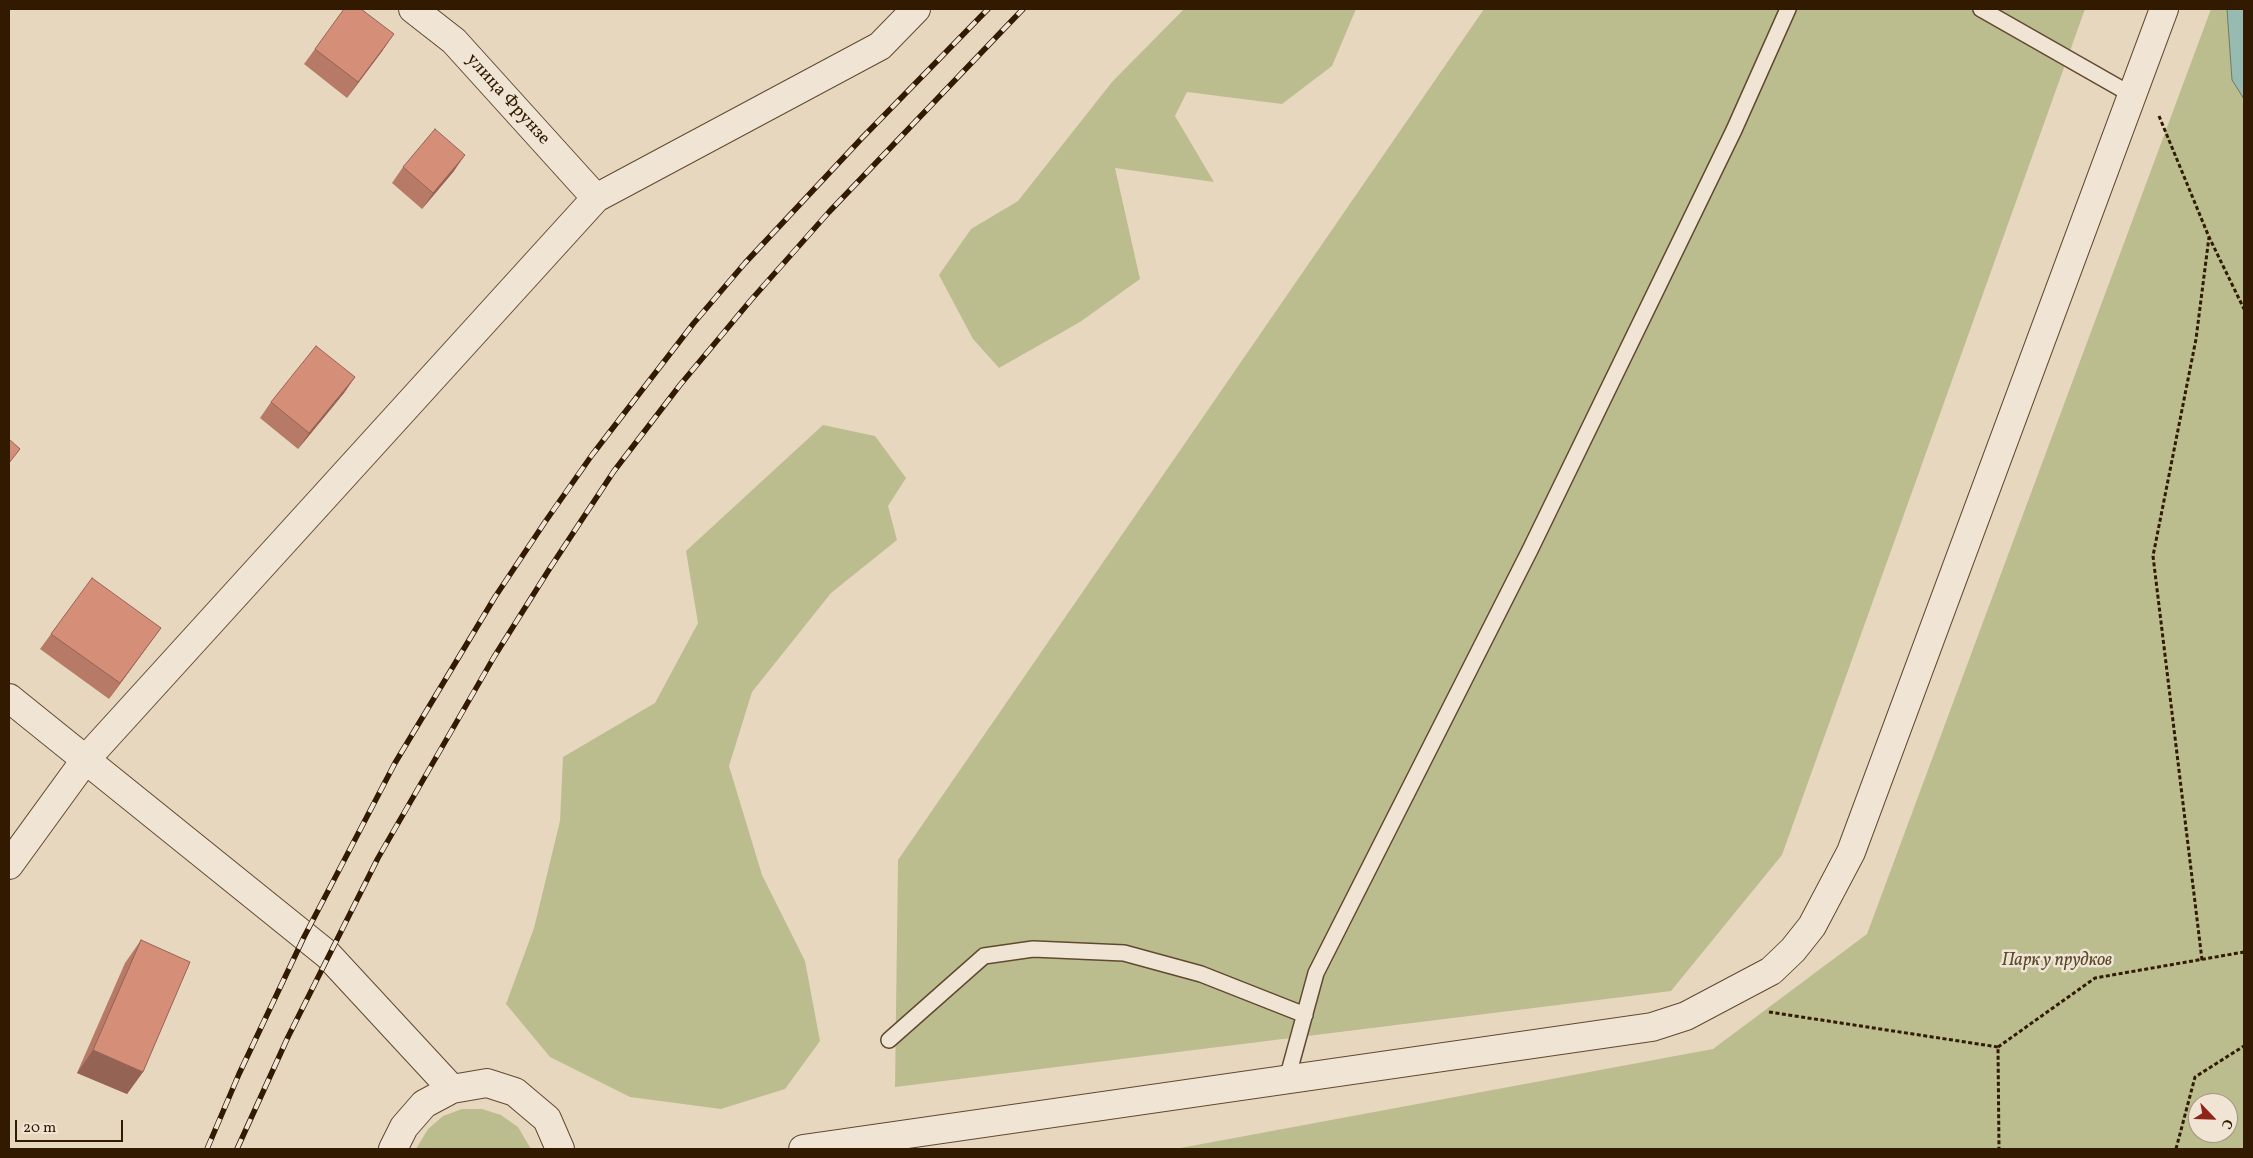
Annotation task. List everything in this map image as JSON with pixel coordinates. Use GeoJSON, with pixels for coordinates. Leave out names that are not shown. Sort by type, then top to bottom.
{"type":"FeatureCollection","features":[{"type":"Feature","properties":{"kind":"street","name":"улица Фрунзе"},"geometry":{"type":"LineString","coordinates":[[413,9],[454,40],[596,198]]}},
{"type":"Feature","properties":{"kind":"street"},"geometry":{"type":"LineString","coordinates":[[9,866],[86,759],[596,198],[880,46],[916,9]]}},
{"type":"Feature","properties":{"kind":"street"},"geometry":{"type":"LineString","coordinates":[[803,1149],[1652,1027],[1686,1016],[1771,971],[1793,950],[1812,926],[1851,852],[2164,9]]}},
{"type":"Feature","properties":{"kind":"street"},"geometry":{"type":"LineString","coordinates":[[9,698],[328,955],[424,1056],[452,1089]]}},
{"type":"Feature","properties":{"kind":"street"},"geometry":{"type":"LineString","coordinates":[[424,1056],[424,1104]]}},
{"type":"Feature","properties":{"kind":"street"},"geometry":{"type":"LineString","coordinates":[[393,1149],[404,1127],[424,1104],[452,1089],[487,1083],[515,1092],[547,1119],[560,1149]]}},
{"type":"Feature","properties":{"kind":"lane"},"geometry":{"type":"LineString","coordinates":[[1287,1080],[1316,973],[1543,523],[1730,139],[1788,9]]}},
{"type":"Feature","properties":{"kind":"lane"},"geometry":{"type":"LineString","coordinates":[[1980,9],[2132,95]]}},
{"type":"Feature","properties":{"kind":"lane"},"geometry":{"type":"LineString","coordinates":[[889,1040],[984,956],[1033,949],[1124,953],[1201,974],[1305,1015]]}},
{"type":"Feature","properties":{"kind":"path"},"geometry":{"type":"LineString","coordinates":[[2159,116],[2209,237],[2244,308]]}},
{"type":"Feature","properties":{"kind":"path"},"geometry":{"type":"LineString","coordinates":[[2202,960],[2154,556],[2196,339],[2209,237]]}},
{"type":"Feature","properties":{"kind":"path"},"geometry":{"type":"LineString","coordinates":[[1769,1012],[1998,1047],[2095,978],[2244,952]]}},
{"type":"Feature","properties":{"kind":"path"},"geometry":{"type":"LineString","coordinates":[[2176,1149],[2195,1077],[2244,1046]]}},
{"type":"Feature","properties":{"kind":"path"},"geometry":{"type":"LineString","coordinates":[[1998,1047],[2000,1149]]}},
{"type":"Feature","properties":{"kind":"green space"},"geometry":{"type":"Polygon","coordinates":[[[1184,9],[1356,9],[1332,66],[1282,104],[1187,92],[1175,116],[1214,182],[1115,168],[1140,279],[1080,322],[999,368],[973,339],[939,275],[971,229],[1018,201],[1112,82],[1184,9]]]}},
{"type":"Feature","properties":{"kind":"green space"},"geometry":{"type":"Polygon","coordinates":[[[1484,9],[2085,9],[1782,855],[1671,991],[895,1087],[898,860],[1484,9]]]}},
{"type":"Feature","properties":{"kind":"green space","name":"Парк у прудков"},"geometry":{"type":"Polygon","coordinates":[[[2211,9],[2244,9],[2244,1149],[1175,1149],[1713,1049],[1867,934],[2211,9]]]}},
{"type":"Feature","properties":{"kind":"green space"},"geometry":{"type":"Polygon","coordinates":[[[823,425],[875,436],[906,478],[888,506],[897,540],[831,593],[752,692],[729,766],[762,875],[805,961],[820,1041],[785,1089],[721,1109],[630,1097],[550,1057],[506,1004],[534,928],[560,821],[563,757],[655,703],[698,623],[686,551],[823,425]]]}},
{"type":"Feature","properties":{"kind":"green space"},"geometry":{"type":"Polygon","coordinates":[[[462,1109],[482,1109],[501,1115],[518,1127],[531,1149],[416,1149],[428,1129],[443,1116],[462,1109]]]}},
{"type":"Feature","properties":{"kind":"water"},"geometry":{"type":"Polygon","coordinates":[[[2227,9],[2244,9],[2244,99],[2232,80],[2227,9]]]}},
{"type":"Feature","properties":{"kind":"building"},"geometry":{"type":"Polygon","coordinates":[[[344,9],[361,9],[394,34],[358,82],[315,49],[344,9]]]}},
{"type":"Feature","properties":{"kind":"building"},"geometry":{"type":"Polygon","coordinates":[[[435,129],[465,155],[433,193],[403,167],[435,129]]]}},
{"type":"Feature","properties":{"kind":"building"},"geometry":{"type":"Polygon","coordinates":[[[316,346],[355,377],[309,433],[271,402],[316,346]]]}},
{"type":"Feature","properties":{"kind":"building"},"geometry":{"type":"Polygon","coordinates":[[[9,439],[20,449],[9,463],[9,439]]]}},
{"type":"Feature","properties":{"kind":"building"},"geometry":{"type":"Polygon","coordinates":[[[92,578],[161,628],[120,683],[51,634],[92,578]]]}},
{"type":"Feature","properties":{"kind":"building"},"geometry":{"type":"Polygon","coordinates":[[[141,940],[190,962],[143,1072],[93,1050],[141,940]]]}},
{"type":"Feature","properties":{"kind":"railway"},"geometry":{"type":"LineString","coordinates":[[207,1149],[239,1074],[304,937],[395,763],[495,597],[545,522],[592,455],[693,324],[745,263],[862,138],[988,9]]}},
{"type":"Feature","properties":{"kind":"railway"},"geometry":{"type":"LineString","coordinates":[[237,1149],[288,1037],[378,858],[494,657],[614,471],[680,385],[751,300],[829,212],[1023,9]]}}]}
